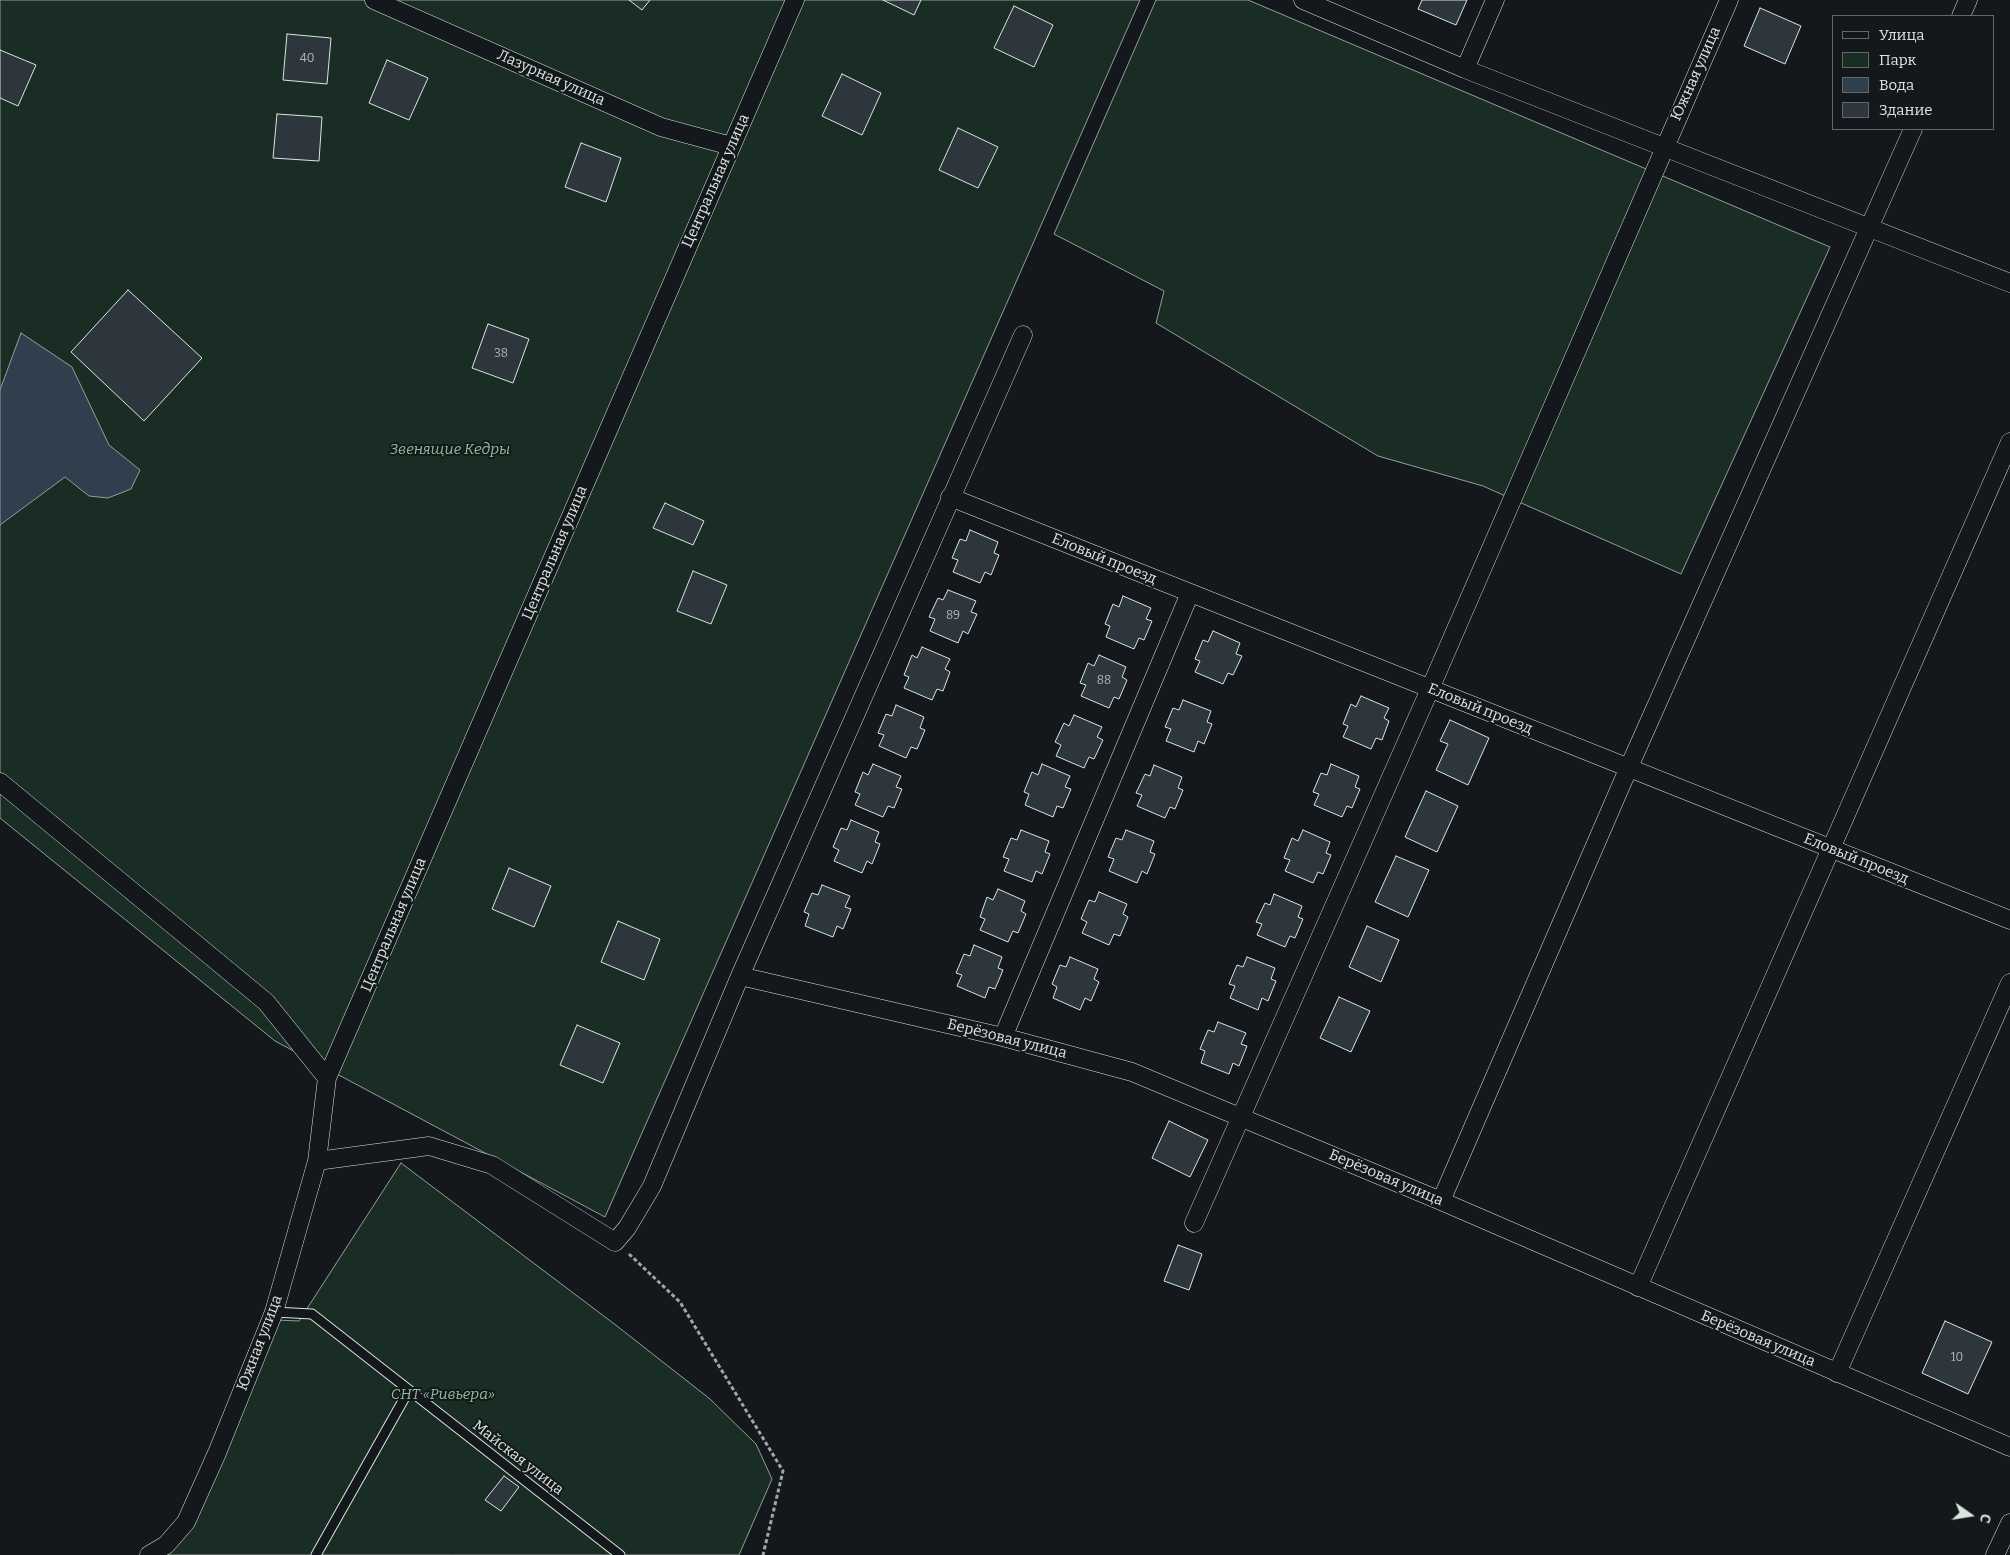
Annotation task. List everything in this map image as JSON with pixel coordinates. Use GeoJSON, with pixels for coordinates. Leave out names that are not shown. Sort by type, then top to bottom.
{"type":"FeatureCollection","features":[{"type":"Feature","properties":{"kind":"street","name":"Лазурная улица"},"geometry":{"type":"LineString","coordinates":[[374,0],[661,127],[731,146]]}},
{"type":"Feature","properties":{"kind":"street","name":"Центральная улица"},"geometry":{"type":"LineString","coordinates":[[322,1108],[327,1078],[795,0]]}},
{"type":"Feature","properties":{"kind":"street"},"geometry":{"type":"LineString","coordinates":[[1303,0],[1465,69],[2010,283]]}},
{"type":"Feature","properties":{"kind":"street"},"geometry":{"type":"LineString","coordinates":[[1465,69],[1495,0]]}},
{"type":"Feature","properties":{"kind":"street","name":"Южная улица"},"geometry":{"type":"LineString","coordinates":[[1194,1224],[1430,689],[1729,0]]}},
{"type":"Feature","properties":{"kind":"street"},"geometry":{"type":"LineString","coordinates":[[1961,15],[1968,0]]}},
{"type":"Feature","properties":{"kind":"street"},"geometry":{"type":"LineString","coordinates":[[1441,1201],[1629,767],[1913,130]]}},
{"type":"Feature","properties":{"kind":"street"},"geometry":{"type":"LineString","coordinates":[[317,1161],[429,1146],[492,1165],[615,1242],[627,1228],[652,1186],[740,976],[1023,335]]}},
{"type":"Feature","properties":{"kind":"street"},"geometry":{"type":"LineString","coordinates":[[1638,1287],[2010,442]]}},
{"type":"Feature","properties":{"kind":"street","name":"Еловый проезд"},"geometry":{"type":"LineString","coordinates":[[950,497],[2010,920]]}},
{"type":"Feature","properties":{"kind":"street"},"geometry":{"type":"LineString","coordinates":[[1003,1037],[1190,593]]}},
{"type":"Feature","properties":{"kind":"street"},"geometry":{"type":"LineString","coordinates":[[0,782],[266,1002],[327,1078]]}},
{"type":"Feature","properties":{"kind":"street","name":"Берёзовая улица"},"geometry":{"type":"LineString","coordinates":[[740,976],[1003,1037],[1132,1072],[1441,1201],[2010,1447]]}},
{"type":"Feature","properties":{"kind":"street"},"geometry":{"type":"LineString","coordinates":[[1837,1372],[2010,983]]}},
{"type":"Feature","properties":{"kind":"street","name":"Южная улица"},"geometry":{"type":"LineString","coordinates":[[149,1555],[166,1546],[186,1522],[217,1453],[274,1312],[317,1161],[322,1108]]}},
{"type":"Feature","properties":{"kind":"street"},"geometry":{"type":"LineString","coordinates":[[1995,1555],[2010,1523]]}},
{"type":"Feature","properties":{"kind":"lane","name":"Майская улица"},"geometry":{"type":"LineString","coordinates":[[274,1312],[312,1314],[620,1555]]}},
{"type":"Feature","properties":{"kind":"lane"},"geometry":{"type":"LineString","coordinates":[[316,1555],[409,1390]]}},
{"type":"Feature","properties":{"kind":"path"},"geometry":{"type":"LineString","coordinates":[[615,1242],[680,1302],[783,1471],[763,1555]]}},
{"type":"Feature","properties":{"kind":"green space","name":"Звенящие Кедры"},"geometry":{"type":"Polygon","coordinates":[[[0,0],[1140,0],[605,1217],[275,1041],[0,818],[0,0]]]}},
{"type":"Feature","properties":{"kind":"green space"},"geometry":{"type":"Polygon","coordinates":[[[1156,0],[1248,0],[1830,247],[1681,574],[1483,486],[1378,456],[1156,323],[1164,291],[1054,234],[1156,0]]]}},
{"type":"Feature","properties":{"kind":"green space","name":"СНТ «Ривьера»"},"geometry":{"type":"Polygon","coordinates":[[[401,1163],[617,1326],[710,1399],[756,1444],[772,1479],[739,1555],[164,1555],[277,1320],[299,1321],[401,1163]]]}},
{"type":"Feature","properties":{"kind":"water"},"geometry":{"type":"Polygon","coordinates":[[[21,333],[72,367],[109,445],[140,470],[131,489],[108,498],[89,496],[65,477],[0,525],[0,390],[21,333]]]}},
{"type":"Feature","properties":{"kind":"building"},"geometry":{"type":"Polygon","coordinates":[[[629,0],[650,0],[642,10],[629,0]]]}},
{"type":"Feature","properties":{"kind":"building"},"geometry":{"type":"Polygon","coordinates":[[[883,0],[921,0],[914,15],[883,0]]]}},
{"type":"Feature","properties":{"kind":"building"},"geometry":{"type":"Polygon","coordinates":[[[1422,0],[1467,0],[1456,25],[1418,9],[1422,0]]]}},
{"type":"Feature","properties":{"kind":"building"},"geometry":{"type":"Polygon","coordinates":[[[1014,6],[1053,25],[1034,67],[994,48],[1014,6]]]}},
{"type":"Feature","properties":{"kind":"building"},"geometry":{"type":"Polygon","coordinates":[[[1760,8],[1801,26],[1785,64],[1744,46],[1760,8]]]}},
{"type":"Feature","properties":{"kind":"building"},"geometry":{"type":"Polygon","coordinates":[[[287,34],[331,38],[327,84],[283,80],[287,34]]]}},
{"type":"Feature","properties":{"kind":"building"},"geometry":{"type":"Polygon","coordinates":[[[0,50],[36,65],[18,106],[0,98],[0,50]]]}},
{"type":"Feature","properties":{"kind":"building"},"geometry":{"type":"Polygon","coordinates":[[[387,60],[428,78],[409,120],[369,103],[387,60]]]}},
{"type":"Feature","properties":{"kind":"building"},"geometry":{"type":"Polygon","coordinates":[[[842,74],[881,93],[862,135],[822,116],[842,74]]]}},
{"type":"Feature","properties":{"kind":"building"},"geometry":{"type":"Polygon","coordinates":[[[277,114],[322,117],[319,161],[273,158],[277,114]]]}},
{"type":"Feature","properties":{"kind":"building"},"geometry":{"type":"Polygon","coordinates":[[[958,128],[998,147],[978,188],[939,170],[958,128]]]}},
{"type":"Feature","properties":{"kind":"building"},"geometry":{"type":"Polygon","coordinates":[[[581,143],[621,158],[606,202],[565,187],[581,143]]]}},
{"type":"Feature","properties":{"kind":"building"},"geometry":{"type":"Polygon","coordinates":[[[128,290],[202,358],[144,421],[71,352],[128,290]]]}},
{"type":"Feature","properties":{"kind":"building"},"geometry":{"type":"Polygon","coordinates":[[[488,324],[529,339],[513,383],[472,368],[488,324]]]}},
{"type":"Feature","properties":{"kind":"building"},"geometry":{"type":"Polygon","coordinates":[[[665,503],[704,521],[693,545],[653,528],[665,503]]]}},
{"type":"Feature","properties":{"kind":"building"},"geometry":{"type":"Polygon","coordinates":[[[970,530],[998,542],[994,553],[999,555],[991,575],[985,572],[980,583],[953,572],[958,560],[952,558],[960,539],[966,541],[970,530]]]}},
{"type":"Feature","properties":{"kind":"building"},"geometry":{"type":"Polygon","coordinates":[[[693,571],[727,585],[711,624],[677,611],[693,571]]]}},
{"type":"Feature","properties":{"kind":"building"},"geometry":{"type":"Polygon","coordinates":[[[948,590],[976,601],[971,612],[977,614],[968,634],[963,631],[958,643],[930,631],[935,619],[929,617],[938,598],[943,600],[948,590]]]}},
{"type":"Feature","properties":{"kind":"building"},"geometry":{"type":"Polygon","coordinates":[[[1123,596],[1151,608],[1146,619],[1152,621],[1144,640],[1139,638],[1134,649],[1106,637],[1110,626],[1105,624],[1113,604],[1119,607],[1123,596]]]}},
{"type":"Feature","properties":{"kind":"building"},"geometry":{"type":"Polygon","coordinates":[[[1213,631],[1240,643],[1236,654],[1242,656],[1233,675],[1228,673],[1223,684],[1195,672],[1200,661],[1195,659],[1203,640],[1208,642],[1213,631]]]}},
{"type":"Feature","properties":{"kind":"building"},"geometry":{"type":"Polygon","coordinates":[[[922,647],[950,659],[945,669],[950,672],[943,691],[937,689],[932,700],[904,688],[909,677],[904,675],[912,655],[917,658],[922,647]]]}},
{"type":"Feature","properties":{"kind":"building"},"geometry":{"type":"Polygon","coordinates":[[[1099,655],[1126,667],[1122,677],[1127,680],[1119,699],[1114,697],[1109,708],[1081,696],[1086,685],[1080,683],[1088,663],[1094,666],[1099,655]]]}},
{"type":"Feature","properties":{"kind":"building"},"geometry":{"type":"Polygon","coordinates":[[[1361,696],[1389,708],[1384,718],[1389,721],[1382,740],[1376,738],[1371,749],[1343,737],[1348,726],[1343,724],[1351,704],[1356,707],[1361,696]]]}},
{"type":"Feature","properties":{"kind":"building"},"geometry":{"type":"Polygon","coordinates":[[[1183,700],[1211,711],[1207,722],[1212,724],[1204,744],[1198,741],[1194,752],[1166,741],[1171,729],[1165,727],[1173,708],[1179,710],[1183,700]]]}},
{"type":"Feature","properties":{"kind":"building"},"geometry":{"type":"Polygon","coordinates":[[[896,705],[924,717],[920,728],[925,730],[917,749],[911,747],[906,758],[879,746],[884,735],[878,733],[886,714],[892,716],[896,705]]]}},
{"type":"Feature","properties":{"kind":"building"},"geometry":{"type":"Polygon","coordinates":[[[1074,715],[1102,727],[1097,737],[1103,740],[1094,759],[1089,757],[1084,768],[1056,756],[1061,745],[1055,742],[1064,723],[1069,726],[1074,715]]]}},
{"type":"Feature","properties":{"kind":"building"},"geometry":{"type":"Polygon","coordinates":[[[1450,720],[1489,738],[1468,785],[1436,770],[1448,744],[1440,741],[1450,720]]]}},
{"type":"Feature","properties":{"kind":"building"},"geometry":{"type":"Polygon","coordinates":[[[873,764],[901,776],[896,787],[902,789],[894,808],[888,806],[883,817],[855,805],[860,794],[855,792],[863,772],[868,775],[873,764]]]}},
{"type":"Feature","properties":{"kind":"building"},"geometry":{"type":"Polygon","coordinates":[[[1042,764],[1070,776],[1065,787],[1071,789],[1063,808],[1057,806],[1053,817],[1025,805],[1029,794],[1024,792],[1032,772],[1038,775],[1042,764]]]}},
{"type":"Feature","properties":{"kind":"building"},"geometry":{"type":"Polygon","coordinates":[[[1331,764],[1359,776],[1355,787],[1360,789],[1352,808],[1347,806],[1342,817],[1314,805],[1319,794],[1313,792],[1321,773],[1327,775],[1331,764]]]}},
{"type":"Feature","properties":{"kind":"building"},"geometry":{"type":"Polygon","coordinates":[[[1154,765],[1182,777],[1178,788],[1183,790],[1175,809],[1170,807],[1165,818],[1137,806],[1142,795],[1136,793],[1145,774],[1150,776],[1154,765]]]}},
{"type":"Feature","properties":{"kind":"building"},"geometry":{"type":"Polygon","coordinates":[[[1426,791],[1458,806],[1437,852],[1405,837],[1426,791]]]}},
{"type":"Feature","properties":{"kind":"building"},"geometry":{"type":"Polygon","coordinates":[[[851,820],[879,832],[875,842],[880,844],[872,864],[867,861],[862,873],[834,861],[839,850],[833,847],[841,828],[847,830],[851,820]]]}},
{"type":"Feature","properties":{"kind":"building"},"geometry":{"type":"Polygon","coordinates":[[[1021,830],[1049,841],[1045,852],[1050,854],[1042,874],[1036,871],[1032,882],[1004,871],[1009,859],[1003,857],[1011,838],[1017,840],[1021,830]]]}},
{"type":"Feature","properties":{"kind":"building"},"geometry":{"type":"Polygon","coordinates":[[[1126,830],[1154,841],[1150,852],[1155,854],[1147,874],[1142,871],[1137,883],[1109,871],[1114,859],[1108,857],[1116,838],[1122,840],[1126,830]]]}},
{"type":"Feature","properties":{"kind":"building"},"geometry":{"type":"Polygon","coordinates":[[[1303,830],[1330,842],[1326,853],[1331,855],[1323,874],[1318,872],[1313,883],[1285,871],[1290,860],[1284,858],[1292,838],[1298,841],[1303,830]]]}},
{"type":"Feature","properties":{"kind":"building"},"geometry":{"type":"Polygon","coordinates":[[[1396,856],[1429,870],[1408,917],[1375,902],[1396,856]]]}},
{"type":"Feature","properties":{"kind":"building"},"geometry":{"type":"Polygon","coordinates":[[[509,868],[551,886],[534,927],[492,909],[509,868]]]}},
{"type":"Feature","properties":{"kind":"building"},"geometry":{"type":"Polygon","coordinates":[[[822,885],[850,896],[845,907],[851,909],[843,929],[837,926],[833,937],[805,926],[809,914],[804,912],[812,893],[818,895],[822,885]]]}},
{"type":"Feature","properties":{"kind":"building"},"geometry":{"type":"Polygon","coordinates":[[[998,889],[1025,901],[1021,911],[1026,914],[1018,933],[1013,931],[1008,942],[980,930],[985,919],[980,917],[987,897],[993,900],[998,889]]]}},
{"type":"Feature","properties":{"kind":"building"},"geometry":{"type":"Polygon","coordinates":[[[1099,892],[1127,904],[1123,914],[1128,917],[1120,936],[1114,934],[1109,945],[1082,933],[1087,922],[1081,919],[1089,900],[1095,902],[1099,892]]]}},
{"type":"Feature","properties":{"kind":"building"},"geometry":{"type":"Polygon","coordinates":[[[1274,894],[1302,906],[1298,917],[1303,919],[1295,938],[1290,936],[1285,947],[1257,935],[1262,924],[1256,922],[1265,903],[1270,905],[1274,894]]]}},
{"type":"Feature","properties":{"kind":"building"},"geometry":{"type":"Polygon","coordinates":[[[618,921],[660,939],[644,980],[601,962],[618,921]]]}},
{"type":"Feature","properties":{"kind":"building"},"geometry":{"type":"Polygon","coordinates":[[[1367,926],[1399,940],[1381,982],[1349,967],[1367,926]]]}},
{"type":"Feature","properties":{"kind":"building"},"geometry":{"type":"Polygon","coordinates":[[[974,945],[1002,957],[998,968],[1003,970],[995,989],[989,987],[985,998],[957,986],[962,975],[956,973],[964,954],[970,956],[974,945]]]}},
{"type":"Feature","properties":{"kind":"building"},"geometry":{"type":"Polygon","coordinates":[[[1070,957],[1098,969],[1094,979],[1099,982],[1091,1001],[1085,998],[1080,1010],[1053,998],[1057,987],[1052,984],[1060,965],[1066,967],[1070,957]]]}},
{"type":"Feature","properties":{"kind":"building"},"geometry":{"type":"Polygon","coordinates":[[[1247,957],[1275,968],[1271,979],[1276,981],[1268,1001],[1262,998],[1258,1010],[1230,998],[1235,986],[1229,984],[1237,965],[1243,967],[1247,957]]]}},
{"type":"Feature","properties":{"kind":"building"},"geometry":{"type":"Polygon","coordinates":[[[1339,997],[1370,1011],[1351,1052],[1320,1038],[1339,997]]]}},
{"type":"Feature","properties":{"kind":"building"},"geometry":{"type":"Polygon","coordinates":[[[1218,1022],[1246,1033],[1241,1044],[1247,1046],[1239,1066],[1233,1063],[1229,1074],[1201,1063],[1205,1051],[1200,1049],[1208,1030],[1214,1032],[1218,1022]]]}},
{"type":"Feature","properties":{"kind":"building"},"geometry":{"type":"Polygon","coordinates":[[[577,1025],[620,1043],[603,1083],[560,1065],[577,1025]]]}},
{"type":"Feature","properties":{"kind":"building"},"geometry":{"type":"Polygon","coordinates":[[[1169,1121],[1208,1140],[1190,1177],[1152,1158],[1169,1121]]]}},
{"type":"Feature","properties":{"kind":"building"},"geometry":{"type":"Polygon","coordinates":[[[1178,1245],[1202,1254],[1189,1290],[1164,1281],[1178,1245]]]}},
{"type":"Feature","properties":{"kind":"building"},"geometry":{"type":"Polygon","coordinates":[[[1945,1321],[1992,1342],[1968,1394],[1922,1373],[1945,1321]]]}},
{"type":"Feature","properties":{"kind":"building"},"geometry":{"type":"Polygon","coordinates":[[[504,1476],[519,1487],[501,1511],[485,1500],[504,1476]]]}}]}
